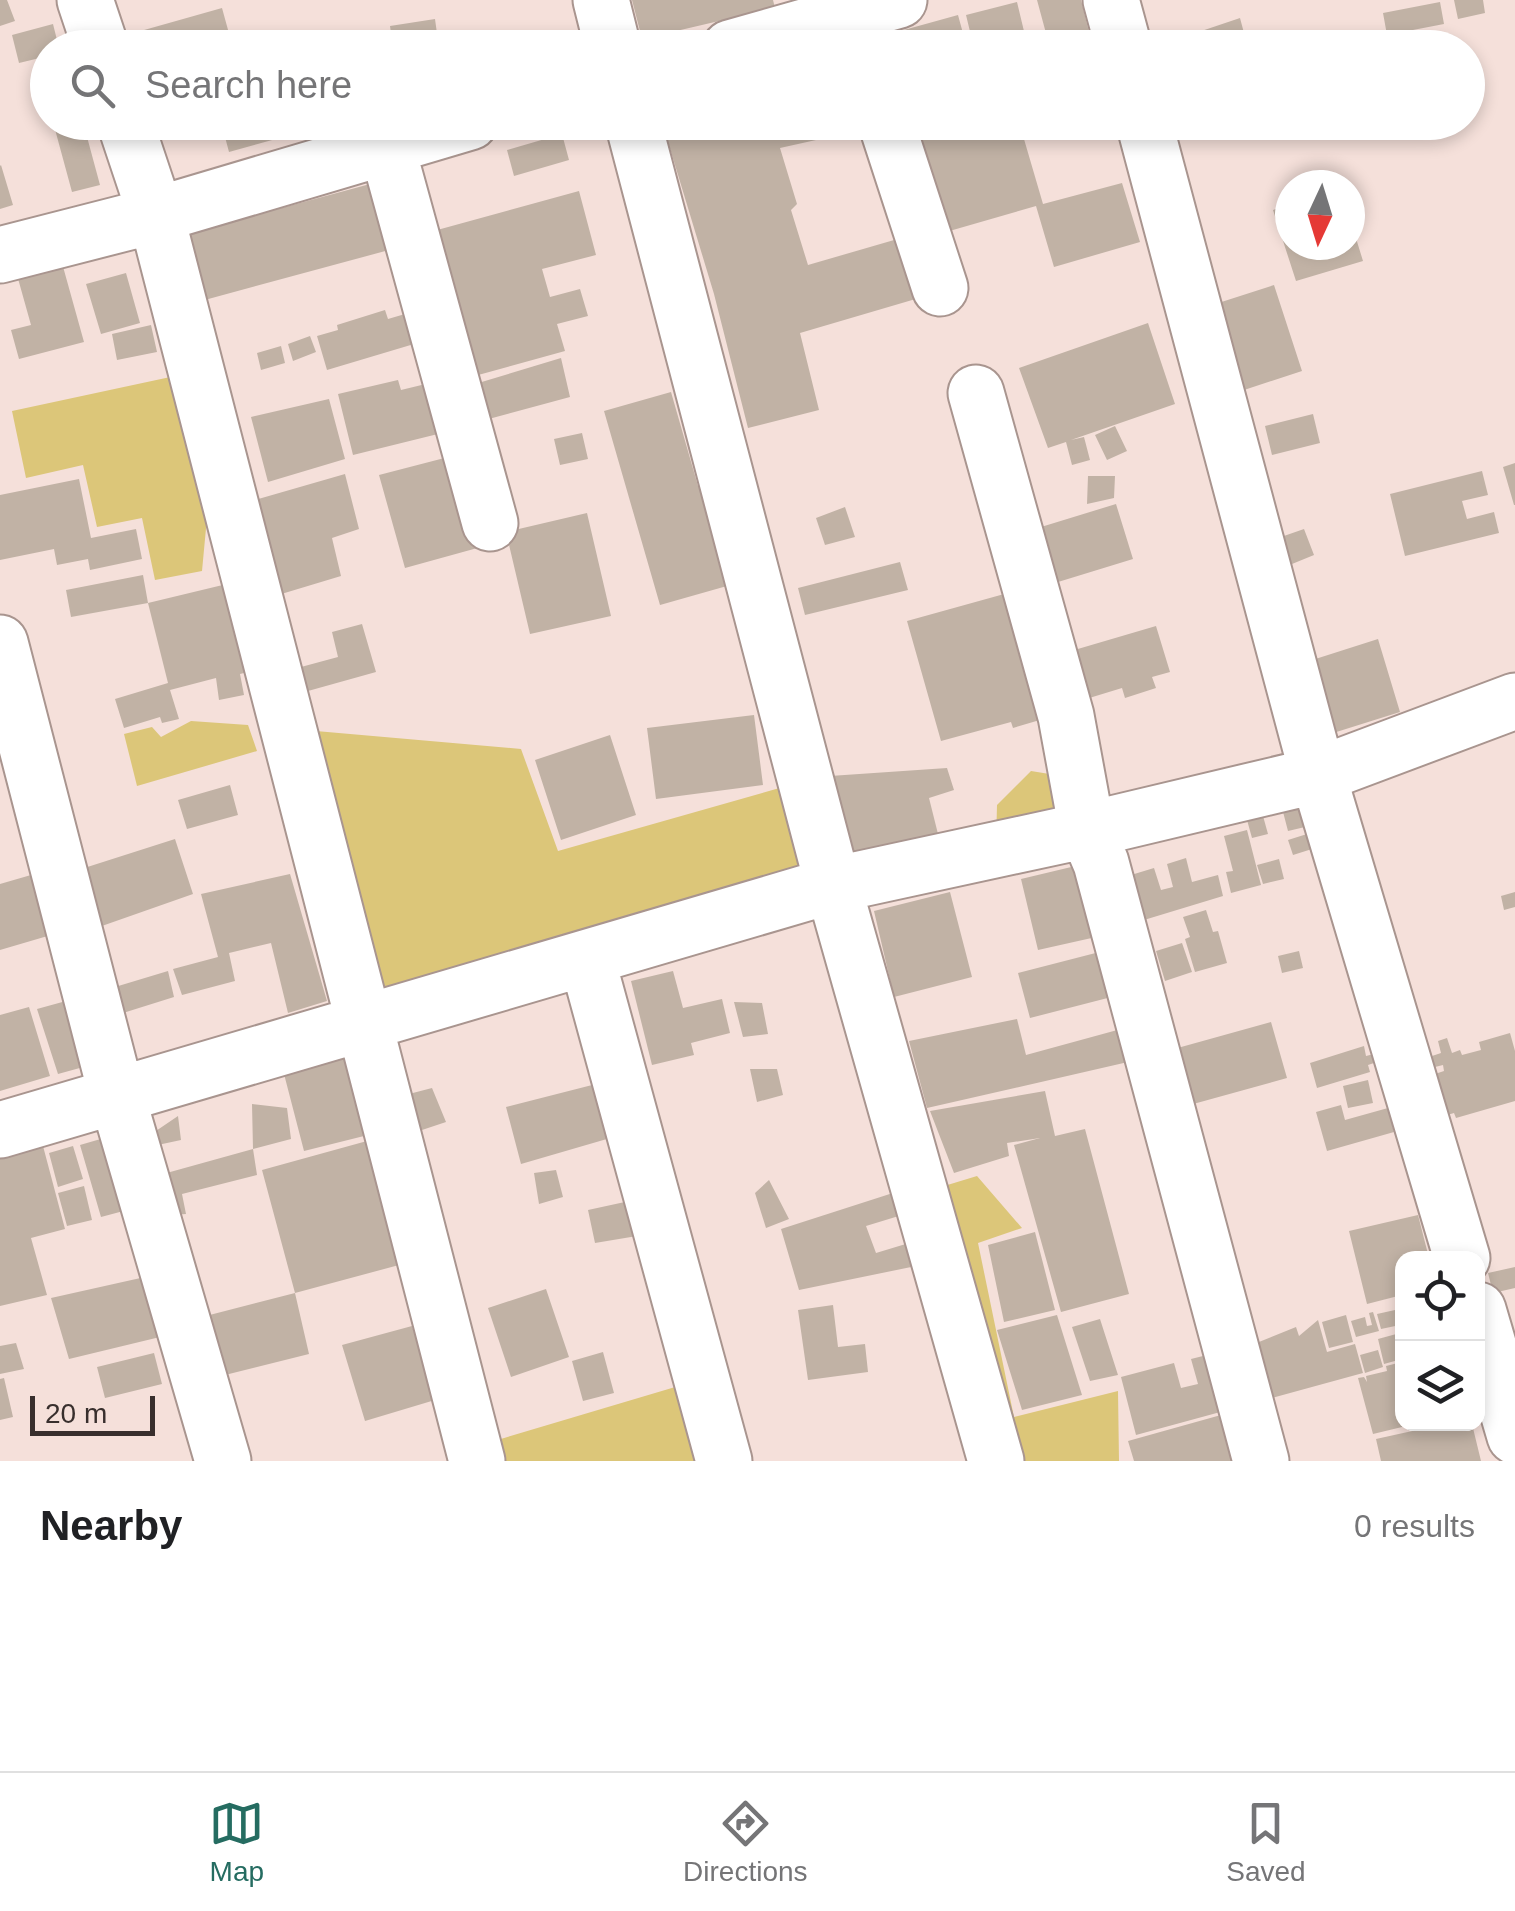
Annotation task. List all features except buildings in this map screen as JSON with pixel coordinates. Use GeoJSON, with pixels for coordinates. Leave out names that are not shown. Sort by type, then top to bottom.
{"type":"FeatureCollection","features":[{"type":"Feature","properties":{"kind":"street"},"geometry":{"type":"LineString","coordinates":[[85,0],[95,30]]}},
{"type":"Feature","properties":{"kind":"street"},"geometry":{"type":"LineString","coordinates":[[600,0],[608,30]]}},
{"type":"Feature","properties":{"kind":"street"},"geometry":{"type":"LineString","coordinates":[[1111,0],[1119,30]]}},
{"type":"Feature","properties":{"kind":"street"},"geometry":{"type":"LineString","coordinates":[[821,30],[871,20]]}},
{"type":"Feature","properties":{"kind":"street"},"geometry":{"type":"LineString","coordinates":[[131,140],[156,216],[477,1461]]}},
{"type":"Feature","properties":{"kind":"street"},"geometry":{"type":"LineString","coordinates":[[0,255],[156,216],[410,140]]}},
{"type":"Feature","properties":{"kind":"street"},"geometry":{"type":"LineString","coordinates":[[638,140],[833,885],[996,1461]]}},
{"type":"Feature","properties":{"kind":"street"},"geometry":{"type":"LineString","coordinates":[[892,140],[940,288]]}},
{"type":"Feature","properties":{"kind":"street"},"geometry":{"type":"LineString","coordinates":[[1149,140],[1318,775],[1460,1251]]}},
{"type":"Feature","properties":{"kind":"street"},"geometry":{"type":"LineString","coordinates":[[386,147],[490,523]]}},
{"type":"Feature","properties":{"kind":"street"},"geometry":{"type":"LineString","coordinates":[[976,393],[1066,716],[1087,830],[1100,864],[1261,1461]]}},
{"type":"Feature","properties":{"kind":"street"},"geometry":{"type":"LineString","coordinates":[[0,642],[117,1096],[223,1461]]}},
{"type":"Feature","properties":{"kind":"street"},"geometry":{"type":"LineString","coordinates":[[0,1130],[833,885],[1318,775],[1515,701]]}},
{"type":"Feature","properties":{"kind":"street"},"geometry":{"type":"LineString","coordinates":[[587,959],[724,1461]]}},
{"type":"Feature","properties":{"kind":"street"},"geometry":{"type":"LineString","coordinates":[[1485,1334],[1515,1436]]}},
{"type":"Feature","properties":{"kind":"shaded area"},"geometry":{"type":"Polygon","coordinates":[[[189,373],[211,475],[202,571],[155,580],[142,518],[97,527],[83,465],[26,478],[12,411],[189,373]]]}},
{"type":"Feature","properties":{"kind":"shaded area"},"geometry":{"type":"Polygon","coordinates":[[[191,721],[248,725],[257,751],[137,786],[124,734],[152,727],[161,737],[191,721]]]}},
{"type":"Feature","properties":{"kind":"shaded area"},"geometry":{"type":"Polygon","coordinates":[[[293,729],[521,749],[558,851],[797,783],[821,880],[370,1010],[293,729]]]}},
{"type":"Feature","properties":{"kind":"shaded area"},"geometry":{"type":"Polygon","coordinates":[[[1031,771],[1074,778],[1083,828],[996,846],[997,805],[1031,771]]]}},
{"type":"Feature","properties":{"kind":"shaded area"},"geometry":{"type":"Polygon","coordinates":[[[977,1176],[1022,1228],[978,1243],[1014,1417],[1118,1391],[1119,1461],[1004,1461],[931,1190],[977,1176]]]}},
{"type":"Feature","properties":{"kind":"shaded area"},"geometry":{"type":"Polygon","coordinates":[[[692,1382],[710,1461],[492,1461],[484,1444],[692,1382]]]}}]}
